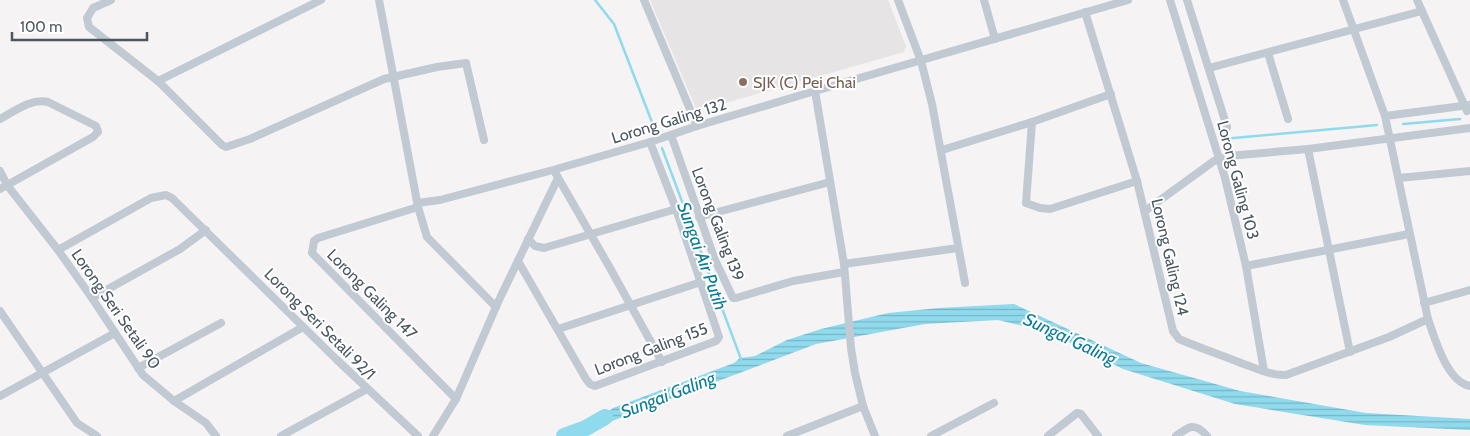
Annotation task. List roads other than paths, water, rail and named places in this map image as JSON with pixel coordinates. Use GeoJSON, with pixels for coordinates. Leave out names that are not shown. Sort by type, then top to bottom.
{"type":"FeatureCollection","features":[{"type":"Feature","properties":{"kind":"street"},"geometry":{"type":"LineString","coordinates":[[111,0],[94,8],[88,18],[89,26],[158,80],[226,147],[250,139],[393,76],[466,63],[484,140]]}},
{"type":"Feature","properties":{"kind":"street"},"geometry":{"type":"LineString","coordinates":[[158,80],[321,0]]}},
{"type":"Feature","properties":{"kind":"street"},"geometry":{"type":"LineString","coordinates":[[379,0],[418,205],[427,237],[496,307]]}},
{"type":"Feature","properties":{"kind":"street"},"geometry":{"type":"LineString","coordinates":[[644,0],[697,126]]}},
{"type":"Feature","properties":{"kind":"street"},"geometry":{"type":"LineString","coordinates":[[898,0],[921,61],[932,104],[965,283]]}},
{"type":"Feature","properties":{"kind":"street"},"geometry":{"type":"LineString","coordinates":[[984,0],[995,39]]}},
{"type":"Feature","properties":{"kind":"street","name":"Lorong Galing 132"},"geometry":{"type":"LineString","coordinates":[[418,205],[553,170],[650,142],[697,126],[1128,0]]}},
{"type":"Feature","properties":{"kind":"street","name":"Lorong Galing 103"},"geometry":{"type":"LineString","coordinates":[[1170,0],[1220,158],[1246,266],[1264,371]]}},
{"type":"Feature","properties":{"kind":"street"},"geometry":{"type":"LineString","coordinates":[[1187,0],[1227,126]]}},
{"type":"Feature","properties":{"kind":"street"},"geometry":{"type":"LineString","coordinates":[[1343,0],[1385,116],[1428,319],[1448,367],[1460,383],[1470,386]]}},
{"type":"Feature","properties":{"kind":"street"},"geometry":{"type":"LineString","coordinates":[[1385,116],[1468,108],[1418,0]]}},
{"type":"Feature","properties":{"kind":"street"},"geometry":{"type":"LineString","coordinates":[[1209,68],[1422,11]]}},
{"type":"Feature","properties":{"kind":"street","name":"Lorong Galing 124"},"geometry":{"type":"LineString","coordinates":[[1085,12],[1137,181],[1173,331],[1179,339],[1279,376],[1350,352],[1428,319]]}},
{"type":"Feature","properties":{"kind":"street"},"geometry":{"type":"LineString","coordinates":[[1268,53],[1288,119]]}},
{"type":"Feature","properties":{"kind":"street"},"geometry":{"type":"LineString","coordinates":[[815,91],[844,268],[854,373],[863,406],[875,436]]}},
{"type":"Feature","properties":{"kind":"street"},"geometry":{"type":"LineString","coordinates":[[942,150],[1032,122],[1111,94]]}},
{"type":"Feature","properties":{"kind":"street"},"geometry":{"type":"LineString","coordinates":[[0,119],[29,103],[41,100],[96,126],[98,132],[94,137],[4,187]]}},
{"type":"Feature","properties":{"kind":"street"},"geometry":{"type":"LineString","coordinates":[[1032,122],[1026,203],[1050,209],[1137,181]]}},
{"type":"Feature","properties":{"kind":"street"},"geometry":{"type":"LineString","coordinates":[[1145,211],[1220,158],[1238,154],[1308,149],[1470,128]]}},
{"type":"Feature","properties":{"kind":"street","name":"Lorong Galing 139"},"geometry":{"type":"LineString","coordinates":[[671,135],[715,260],[733,298],[844,268]]}},
{"type":"Feature","properties":{"kind":"street","name":"Lorong Galing 155"},"geometry":{"type":"LineString","coordinates":[[518,261],[586,379],[595,386],[718,340],[718,334],[676,209],[650,142]]}},
{"type":"Feature","properties":{"kind":"street"},"geometry":{"type":"LineString","coordinates":[[1308,149],[1350,352]]}},
{"type":"Feature","properties":{"kind":"street"},"geometry":{"type":"LineString","coordinates":[[553,170],[662,362]]}},
{"type":"Feature","properties":{"kind":"street","name":"Lorong Seri Setali 90"},"geometry":{"type":"LineString","coordinates":[[0,171],[4,187],[58,250],[147,380],[206,423],[216,436]]}},
{"type":"Feature","properties":{"kind":"street"},"geometry":{"type":"LineString","coordinates":[[1398,178],[1470,171]]}},
{"type":"Feature","properties":{"kind":"street"},"geometry":{"type":"LineString","coordinates":[[433,436],[456,399],[496,307],[558,178]]}},
{"type":"Feature","properties":{"kind":"street"},"geometry":{"type":"LineString","coordinates":[[699,217],[830,182]]}},
{"type":"Feature","properties":{"kind":"street","name":"Lorong Seri Setali 92/1"},"geometry":{"type":"LineString","coordinates":[[58,250],[151,198],[160,196],[172,198],[367,389],[418,436]]}},
{"type":"Feature","properties":{"kind":"street","name":"Lorong Galing 147"},"geometry":{"type":"LineString","coordinates":[[418,205],[318,238],[314,241],[312,253],[456,399]]}},
{"type":"Feature","properties":{"kind":"street"},"geometry":{"type":"LineString","coordinates":[[528,239],[535,246],[544,248],[676,209]]}},
{"type":"Feature","properties":{"kind":"street"},"geometry":{"type":"LineString","coordinates":[[92,298],[180,249],[206,230]]}},
{"type":"Feature","properties":{"kind":"street"},"geometry":{"type":"LineString","coordinates":[[1246,266],[1409,234]]}},
{"type":"Feature","properties":{"kind":"street"},"geometry":{"type":"LineString","coordinates":[[844,268],[958,248]]}},
{"type":"Feature","properties":{"kind":"street"},"geometry":{"type":"LineString","coordinates":[[558,329],[701,282]]}},
{"type":"Feature","properties":{"kind":"street"},"geometry":{"type":"LineString","coordinates":[[1424,303],[1470,290]]}},
{"type":"Feature","properties":{"kind":"street"},"geometry":{"type":"LineString","coordinates":[[0,311],[77,423],[96,436]]}},
{"type":"Feature","properties":{"kind":"street"},"geometry":{"type":"LineString","coordinates":[[138,368],[221,324]]}},
{"type":"Feature","properties":{"kind":"street"},"geometry":{"type":"LineString","coordinates":[[174,401],[303,327]]}},
{"type":"Feature","properties":{"kind":"street"},"geometry":{"type":"LineString","coordinates":[[0,396],[115,333]]}},
{"type":"Feature","properties":{"kind":"street"},"geometry":{"type":"LineString","coordinates":[[281,436],[367,389]]}},
{"type":"Feature","properties":{"kind":"street"},"geometry":{"type":"LineString","coordinates":[[931,436],[994,403]]}},
{"type":"Feature","properties":{"kind":"street"},"geometry":{"type":"LineString","coordinates":[[787,436],[863,406]]}},
{"type":"Feature","properties":{"kind":"street"},"geometry":{"type":"LineString","coordinates":[[1048,436],[1077,413],[1081,414],[1098,436]]}},
{"type":"Feature","properties":{"kind":"street"},"geometry":{"type":"LineString","coordinates":[[1176,436],[1186,428],[1195,426],[1200,427],[1207,436]]}},
{"type":"Feature","properties":{"kind":"water"},"geometry":{"type":"Polygon","coordinates":[[[1014,304],[1141,363],[1240,391],[1366,413],[1470,419],[1470,430],[1365,425],[1235,404],[1123,369],[1049,332],[998,320],[925,324],[816,344],[612,421],[586,428],[613,408],[734,363],[740,358],[755,356],[787,340],[821,329],[888,313],[1014,304]]]}},
{"type":"Feature","properties":{"kind":"waterway","name":"Sungai Air Putih"},"geometry":{"type":"LineString","coordinates":[[595,0],[614,24],[655,130]]}},
{"type":"Feature","properties":{"kind":"waterway"},"geometry":{"type":"LineString","coordinates":[[1403,124],[1460,119]]}},
{"type":"Feature","properties":{"kind":"waterway"},"geometry":{"type":"LineString","coordinates":[[1223,139],[1377,125]]}},
{"type":"Feature","properties":{"kind":"waterway","name":"Sungai Air Putih"},"geometry":{"type":"LineString","coordinates":[[662,148],[741,359]]}},
{"type":"Feature","properties":{"kind":"waterway","name":"Sungai Galing"},"geometry":{"type":"LineString","coordinates":[[564,436],[586,428],[605,417]]}},
{"type":"Feature","properties":{"kind":"place","name":"SJK (C) Pei Chai"},"geometry":{"type":"Point","coordinates":[743,82]}}]}
